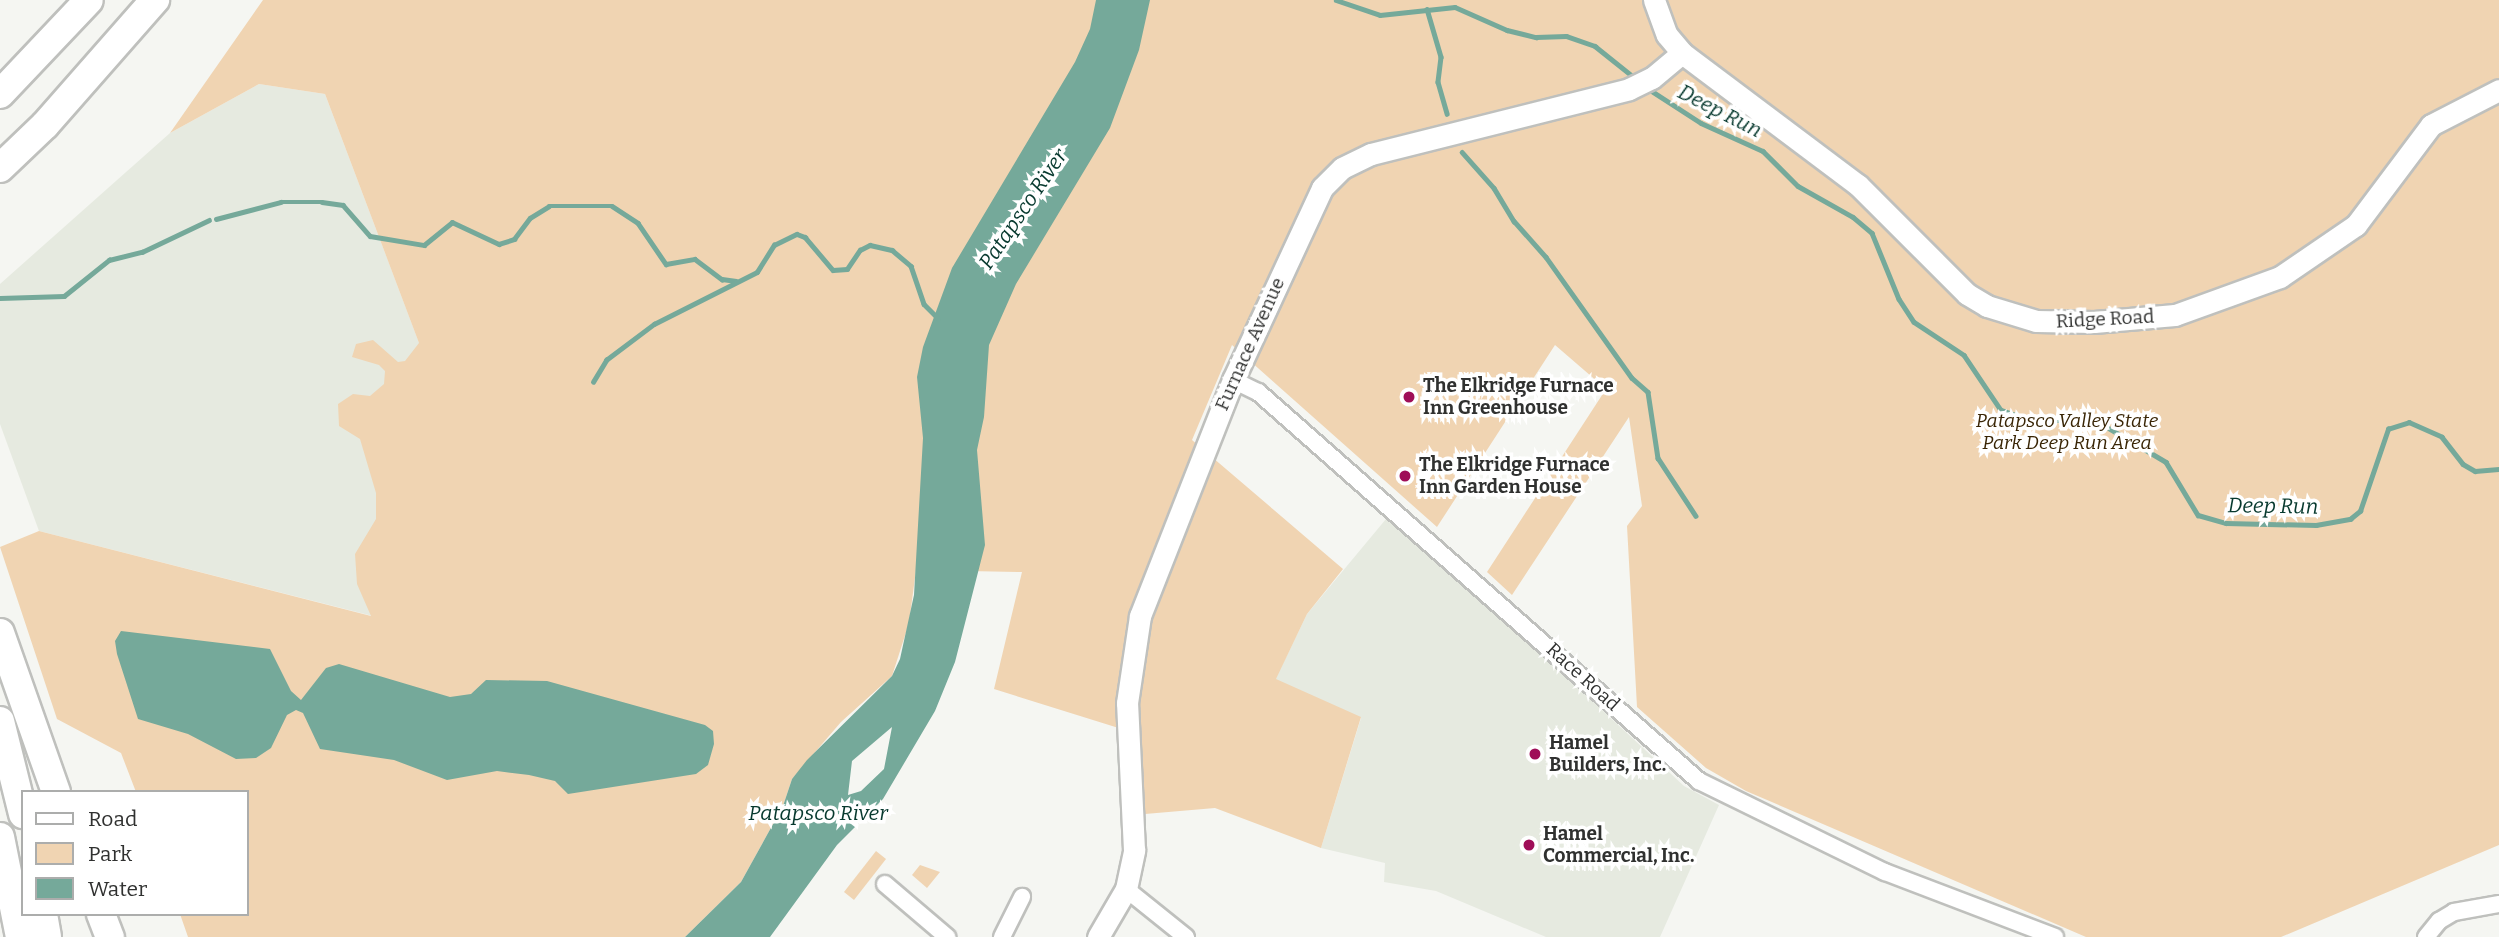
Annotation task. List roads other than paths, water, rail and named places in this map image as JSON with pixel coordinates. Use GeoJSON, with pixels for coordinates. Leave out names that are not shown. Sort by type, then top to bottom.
{"type":"FeatureCollection","features":[{"type":"Feature","properties":{"kind":"highway"},"geometry":{"type":"LineString","coordinates":[[0,94],[89,0]]}},
{"type":"Feature","properties":{"kind":"highway"},"geometry":{"type":"LineString","coordinates":[[0,168],[45,125],[155,0]]}},
{"type":"Feature","properties":{"kind":"highway"},"geometry":{"type":"LineString","coordinates":[[0,633],[55,790]]}},
{"type":"Feature","properties":{"kind":"highway"},"geometry":{"type":"LineString","coordinates":[[0,721],[21,806]]}},
{"type":"Feature","properties":{"kind":"highway"},"geometry":{"type":"LineString","coordinates":[[0,837],[20,937]]}},
{"type":"Feature","properties":{"kind":"highway"},"geometry":{"type":"LineString","coordinates":[[43,916],[47,937]]}},
{"type":"Feature","properties":{"kind":"highway"},"geometry":{"type":"LineString","coordinates":[[102,916],[110,937]]}},
{"type":"Feature","properties":{"kind":"street"},"geometry":{"type":"LineString","coordinates":[[1654,0],[1667,35],[1682,53]]}},
{"type":"Feature","properties":{"kind":"street","name":"Furnace Avenue"},"geometry":{"type":"LineString","coordinates":[[1098,937],[1126,889],[1135,832],[1127,726],[1134,642],[1233,380],[1317,197],[1342,168],[1403,145],[1629,89],[1652,78],[1682,53]]}},
{"type":"Feature","properties":{"kind":"street","name":"Ridge Road"},"geometry":{"type":"LineString","coordinates":[[1682,53],[1858,185],[1968,294],[2010,314],[2061,323],[2189,312],[2302,265],[2356,225],[2421,135],[2447,114],[2499,90]]}},
{"type":"Feature","properties":{"kind":"street","name":"Race Road"},"geometry":{"type":"LineString","coordinates":[[1233,380],[1258,392],[1699,780],[1885,872],[2054,937]]}},
{"type":"Feature","properties":{"kind":"street"},"geometry":{"type":"LineString","coordinates":[[885,884],[947,937]]}},
{"type":"Feature","properties":{"kind":"street"},"geometry":{"type":"LineString","coordinates":[[1126,889],[1186,937]]}},
{"type":"Feature","properties":{"kind":"street"},"geometry":{"type":"LineString","coordinates":[[1002,937],[1022,897]]}},
{"type":"Feature","properties":{"kind":"street"},"geometry":{"type":"LineString","coordinates":[[2426,937],[2439,920],[2454,912],[2499,904]]}},
{"type":"Feature","properties":{"kind":"water","name":"Patapsco River"},"geometry":{"type":"Polygon","coordinates":[[[1096,0],[1150,0],[1139,50],[1110,128],[1016,284],[989,345],[984,417],[977,450],[985,545],[955,662],[935,711],[883,799],[837,845],[770,937],[685,937],[741,882],[783,806],[792,779],[807,760],[892,676],[900,659],[914,595],[923,438],[917,377],[923,347],[952,268],[1075,62],[1090,29],[1096,0]],[[892,727],[852,761],[848,795],[861,791],[884,769],[892,727]]]}},
{"type":"Feature","properties":{"kind":"water"},"geometry":{"type":"Polygon","coordinates":[[[121,631],[270,649],[291,691],[301,700],[326,668],[339,664],[450,697],[471,694],[486,680],[547,681],[705,725],[713,731],[714,744],[708,765],[696,774],[568,794],[555,781],[529,775],[497,771],[447,780],[394,760],[320,749],[303,713],[296,710],[287,715],[271,748],[256,758],[236,759],[188,734],[138,719],[117,654],[115,641],[121,631]]]}},
{"type":"Feature","properties":{"kind":"waterway","name":"Deep Run"},"geometry":{"type":"LineString","coordinates":[[1336,0],[1380,15],[1455,7],[1507,30],[1536,37],[1566,36],[1595,46],[1635,78]]}},
{"type":"Feature","properties":{"kind":"waterway"},"geometry":{"type":"LineString","coordinates":[[1427,9],[1441,57],[1438,82],[1447,114]]}},
{"type":"Feature","properties":{"kind":"waterway","name":"Deep Run"},"geometry":{"type":"LineString","coordinates":[[1647,88],[1701,123],[1763,151],[1798,186],[1853,217],[1872,233],[1899,299],[1914,322],[1964,355],[2001,410],[2033,421],[2082,419],[2105,426],[2166,462],[2198,515],[2226,523],[2316,525],[2350,519],[2360,511],[2388,429],[2409,422],[2442,437],[2463,464],[2475,471],[2499,469]]}},
{"type":"Feature","properties":{"kind":"waterway"},"geometry":{"type":"LineString","coordinates":[[1462,152],[1494,188],[1514,221],[1546,257],[1632,378],[1648,392],[1658,458],[1696,516]]}},
{"type":"Feature","properties":{"kind":"waterway"},"geometry":{"type":"LineString","coordinates":[[216,219],[281,202],[322,202],[343,205],[370,236],[424,245],[452,222],[499,244],[514,239],[530,218],[549,206],[612,206],[638,223],[666,264],[695,259],[722,279],[736,281]]}},
{"type":"Feature","properties":{"kind":"waterway"},"geometry":{"type":"LineString","coordinates":[[0,298],[64,296],[109,260],[142,252],[209,220]]}},
{"type":"Feature","properties":{"kind":"waterway"},"geometry":{"type":"LineString","coordinates":[[593,382],[606,360],[654,324],[757,272],[774,245],[797,234],[805,237],[833,270],[847,269],[860,250],[870,245],[892,250],[911,266],[924,304],[938,318]]}},
{"type":"Feature","properties":{"kind":"place","name":"The Elkridge Furnace Inn Greenhouse"},"geometry":{"type":"Point","coordinates":[1409,397]}},
{"type":"Feature","properties":{"kind":"place","name":"The Elkridge Furnace Inn Garden House"},"geometry":{"type":"Point","coordinates":[1405,476]}},
{"type":"Feature","properties":{"kind":"place","name":"Hamel Builders, Inc."},"geometry":{"type":"Point","coordinates":[1535,754]}},
{"type":"Feature","properties":{"kind":"place","name":"Hamel Commercial, Inc."},"geometry":{"type":"Point","coordinates":[1529,845]}},
{"type":"Feature","properties":{"kind":"park label","name":"Patapsco Valley State Park Deep Run Area"},"geometry":{"type":"Point","coordinates":[2067,432]}}]}
